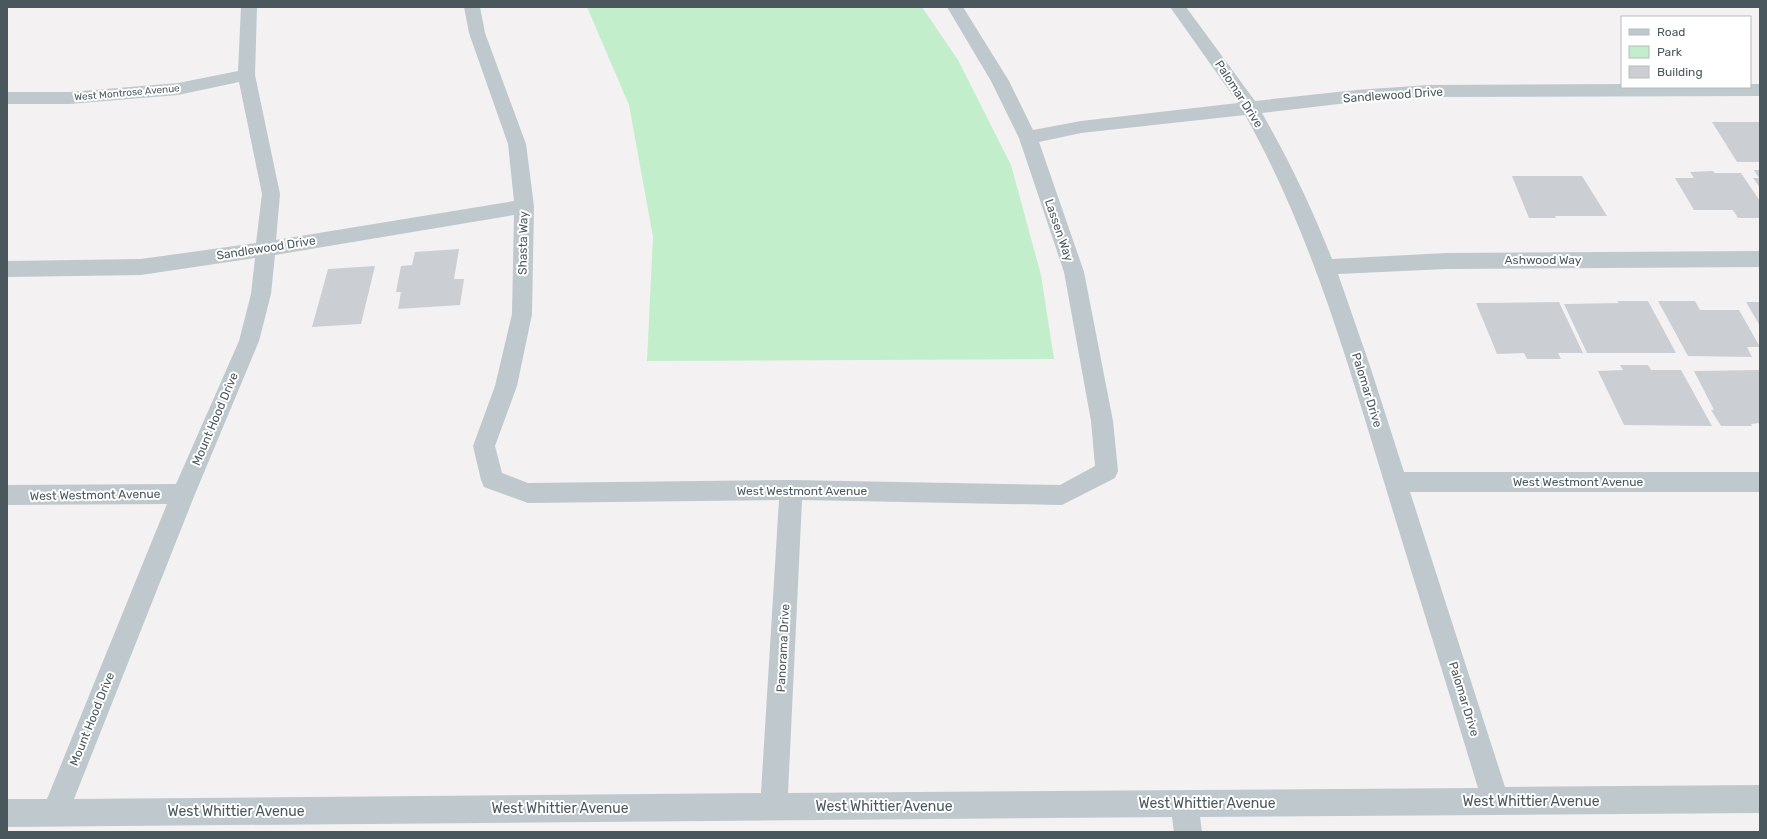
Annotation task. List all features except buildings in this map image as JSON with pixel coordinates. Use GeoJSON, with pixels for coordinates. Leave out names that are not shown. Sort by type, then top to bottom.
{"type":"FeatureCollection","features":[{"type":"Feature","properties":{"kind":"street","name":"Mount Hood Drive"},"geometry":{"type":"LineString","coordinates":[[55,812],[183,494],[248,341],[261,294],[271,194],[246,75],[249,7]]}},
{"type":"Feature","properties":{"kind":"street","name":"Shasta Way"},"geometry":{"type":"LineString","coordinates":[[472,7],[476,32],[517,144],[524,206],[522,314],[506,386],[484,446],[492,480]]}},
{"type":"Feature","properties":{"kind":"street","name":"Lassen Way"},"geometry":{"type":"LineString","coordinates":[[955,7],[1000,81],[1028,138],[1074,272],[1102,421],[1107,471]]}},
{"type":"Feature","properties":{"kind":"street","name":"Palomar Drive"},"geometry":{"type":"LineString","coordinates":[[1178,7],[1224,69],[1251,109],[1284,171],[1326,267],[1353,345],[1496,801]]}},
{"type":"Feature","properties":{"kind":"street","name":"West Montrose Avenue"},"geometry":{"type":"LineString","coordinates":[[7,98],[68,98],[178,89],[246,75]]}},
{"type":"Feature","properties":{"kind":"street","name":"Sandlewood Drive"},"geometry":{"type":"LineString","coordinates":[[1028,138],[1089,126],[1196,113],[1251,109],[1356,96],[1429,91],[1760,90]]}},
{"type":"Feature","properties":{"kind":"street","name":"Sandlewood Drive"},"geometry":{"type":"LineString","coordinates":[[7,269],[141,268],[524,206]]}},
{"type":"Feature","properties":{"kind":"street","name":"Ashwood Way"},"geometry":{"type":"LineString","coordinates":[[1326,267],[1446,261],[1760,259]]}},
{"type":"Feature","properties":{"kind":"street","name":"West Westmont Avenue"},"geometry":{"type":"LineString","coordinates":[[492,480],[528,493],[791,490],[1062,495],[1107,471]]}},
{"type":"Feature","properties":{"kind":"street","name":"West Westmont Avenue"},"geometry":{"type":"LineString","coordinates":[[1396,482],[1760,482]]}},
{"type":"Feature","properties":{"kind":"street","name":"Panorama Drive"},"geometry":{"type":"LineString","coordinates":[[774,806],[791,490]]}},
{"type":"Feature","properties":{"kind":"street","name":"West Westmont Avenue"},"geometry":{"type":"LineString","coordinates":[[7,495],[183,494]]}},
{"type":"Feature","properties":{"kind":"street","name":"West Whittier Avenue"},"geometry":{"type":"LineString","coordinates":[[7,813],[1760,799]]}},
{"type":"Feature","properties":{"kind":"street"},"geometry":{"type":"LineString","coordinates":[[1184,804],[1188,832]]}},
{"type":"Feature","properties":{"kind":"green space"},"geometry":{"type":"Polygon","coordinates":[[[587,7],[922,7],[958,60],[1011,165],[1041,275],[1054,359],[647,361],[653,237],[629,105],[587,7]]]}}]}
